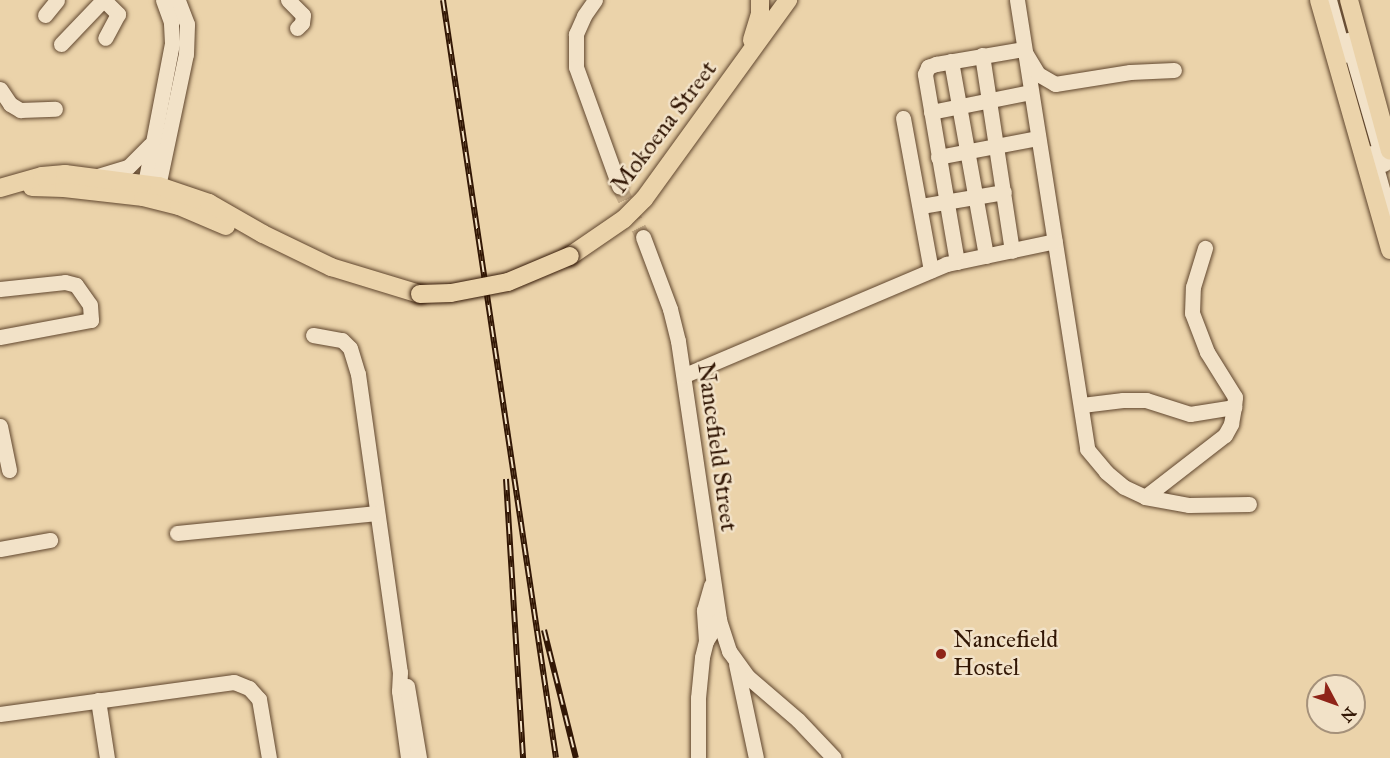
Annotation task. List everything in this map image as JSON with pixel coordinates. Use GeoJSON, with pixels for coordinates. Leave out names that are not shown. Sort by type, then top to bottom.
{"type":"FeatureCollection","features":[{"type":"Feature","properties":{"kind":"main road"},"geometry":{"type":"LineString","coordinates":[[746,59],[760,14],[760,0]]}},
{"type":"Feature","properties":{"kind":"main road","name":"Mokoena Street"},"geometry":{"type":"LineString","coordinates":[[0,189],[42,176],[98,177],[150,191],[219,222],[320,276],[349,287],[420,294],[451,293],[508,282],[570,256],[624,219],[644,199],[788,0]]}},
{"type":"Feature","properties":{"kind":"main road"},"geometry":{"type":"LineString","coordinates":[[1319,0],[1390,250]]}},
{"type":"Feature","properties":{"kind":"main road"},"geometry":{"type":"LineString","coordinates":[[1349,0],[1390,151]]}},
{"type":"Feature","properties":{"kind":"main road","name":"Mokoena Street"},"geometry":{"type":"LineString","coordinates":[[0,189],[44,187],[178,191],[208,203],[263,234],[331,267],[395,291]]}},
{"type":"Feature","properties":{"kind":"street"},"geometry":{"type":"LineString","coordinates":[[45,15],[57,0]]}},
{"type":"Feature","properties":{"kind":"street"},"geometry":{"type":"LineString","coordinates":[[61,44],[104,0],[118,14],[105,38]]}},
{"type":"Feature","properties":{"kind":"street"},"geometry":{"type":"LineString","coordinates":[[150,191],[172,43],[171,22],[163,0]]}},
{"type":"Feature","properties":{"kind":"street"},"geometry":{"type":"LineString","coordinates":[[98,177],[128,167],[158,145],[187,39],[187,24],[178,0]]}},
{"type":"Feature","properties":{"kind":"street"},"geometry":{"type":"LineString","coordinates":[[288,0],[303,15],[302,23],[297,28]]}},
{"type":"Feature","properties":{"kind":"street"},"geometry":{"type":"LineString","coordinates":[[594,0],[576,34],[576,67],[619,186]]}},
{"type":"Feature","properties":{"kind":"street"},"geometry":{"type":"LineString","coordinates":[[1329,0],[1390,217]]}},
{"type":"Feature","properties":{"kind":"street"},"geometry":{"type":"LineString","coordinates":[[1337,0],[1390,186]]}},
{"type":"Feature","properties":{"kind":"street"},"geometry":{"type":"LineString","coordinates":[[1016,2],[1082,405],[1085,442],[1094,460],[1124,487],[1145,497],[1189,505],[1249,504]]}},
{"type":"Feature","properties":{"kind":"street"},"geometry":{"type":"LineString","coordinates":[[957,262],[938,157],[926,70],[936,64],[1023,49]]}},
{"type":"Feature","properties":{"kind":"street"},"geometry":{"type":"LineString","coordinates":[[1023,49],[1038,74],[1055,84],[1130,72],[1174,70]]}},
{"type":"Feature","properties":{"kind":"street"},"geometry":{"type":"LineString","coordinates":[[982,55],[1012,250]]}},
{"type":"Feature","properties":{"kind":"street"},"geometry":{"type":"LineString","coordinates":[[951,61],[986,256]]}},
{"type":"Feature","properties":{"kind":"street"},"geometry":{"type":"LineString","coordinates":[[0,89],[10,104],[20,110],[55,109]]}},
{"type":"Feature","properties":{"kind":"street"},"geometry":{"type":"LineString","coordinates":[[931,112],[1030,92]]}},
{"type":"Feature","properties":{"kind":"street"},"geometry":{"type":"LineString","coordinates":[[903,118],[931,270]]}},
{"type":"Feature","properties":{"kind":"street"},"geometry":{"type":"LineString","coordinates":[[938,157],[1038,138]]}},
{"type":"Feature","properties":{"kind":"street"},"geometry":{"type":"LineString","coordinates":[[158,145],[178,191]]}},
{"type":"Feature","properties":{"kind":"street"},"geometry":{"type":"LineString","coordinates":[[921,206],[1004,192]]}},
{"type":"Feature","properties":{"kind":"street","name":"Nancefield Street"},"geometry":{"type":"LineString","coordinates":[[643,237],[670,309],[685,375],[719,620],[729,651],[736,664]]}},
{"type":"Feature","properties":{"kind":"street"},"geometry":{"type":"LineString","coordinates":[[685,375],[931,270],[957,262],[1055,241]]}},
{"type":"Feature","properties":{"kind":"street"},"geometry":{"type":"LineString","coordinates":[[1145,497],[1225,435],[1231,424],[1235,397],[1207,352],[1192,313],[1193,287],[1205,248]]}},
{"type":"Feature","properties":{"kind":"street"},"geometry":{"type":"LineString","coordinates":[[0,289],[65,282],[76,285],[90,305],[91,320],[0,337]]}},
{"type":"Feature","properties":{"kind":"street"},"geometry":{"type":"LineString","coordinates":[[313,335],[338,337],[350,348],[358,374],[400,672],[399,691],[408,758]]}},
{"type":"Feature","properties":{"kind":"street"},"geometry":{"type":"LineString","coordinates":[[1082,405],[1146,400],[1190,414],[1234,407]]}},
{"type":"Feature","properties":{"kind":"street"},"geometry":{"type":"LineString","coordinates":[[0,426],[9,470]]}},
{"type":"Feature","properties":{"kind":"street"},"geometry":{"type":"LineString","coordinates":[[177,533],[377,513]]}},
{"type":"Feature","properties":{"kind":"street"},"geometry":{"type":"LineString","coordinates":[[0,549],[50,540]]}},
{"type":"Feature","properties":{"kind":"street"},"geometry":{"type":"LineString","coordinates":[[698,758],[698,698],[706,641],[704,609],[713,577]]}},
{"type":"Feature","properties":{"kind":"street"},"geometry":{"type":"LineString","coordinates":[[706,641],[719,620]]}},
{"type":"Feature","properties":{"kind":"street"},"geometry":{"type":"LineString","coordinates":[[736,664],[753,755]]}},
{"type":"Feature","properties":{"kind":"street"},"geometry":{"type":"LineString","coordinates":[[736,664],[812,733],[834,758]]}},
{"type":"Feature","properties":{"kind":"street"},"geometry":{"type":"LineString","coordinates":[[400,672],[408,689],[419,758]]}},
{"type":"Feature","properties":{"kind":"street"},"geometry":{"type":"LineString","coordinates":[[0,714],[227,682],[249,688],[262,706],[269,758]]}},
{"type":"Feature","properties":{"kind":"street"},"geometry":{"type":"LineString","coordinates":[[98,700],[107,758]]}},
{"type":"Feature","properties":{"kind":"tunnel"},"geometry":{"type":"LineString","coordinates":[[619,186],[643,237]]}},
{"type":"Feature","properties":{"kind":"railway"},"geometry":{"type":"LineString","coordinates":[[443,0],[556,758]]}},
{"type":"Feature","properties":{"kind":"railway"},"geometry":{"type":"LineString","coordinates":[[506,479],[523,758]]}},
{"type":"Feature","properties":{"kind":"railway"},"geometry":{"type":"LineString","coordinates":[[544,630],[576,758]]}},
{"type":"Feature","properties":{"kind":"place","name":"Nancefield Hostel"},"geometry":{"type":"Point","coordinates":[941,654]}}]}
